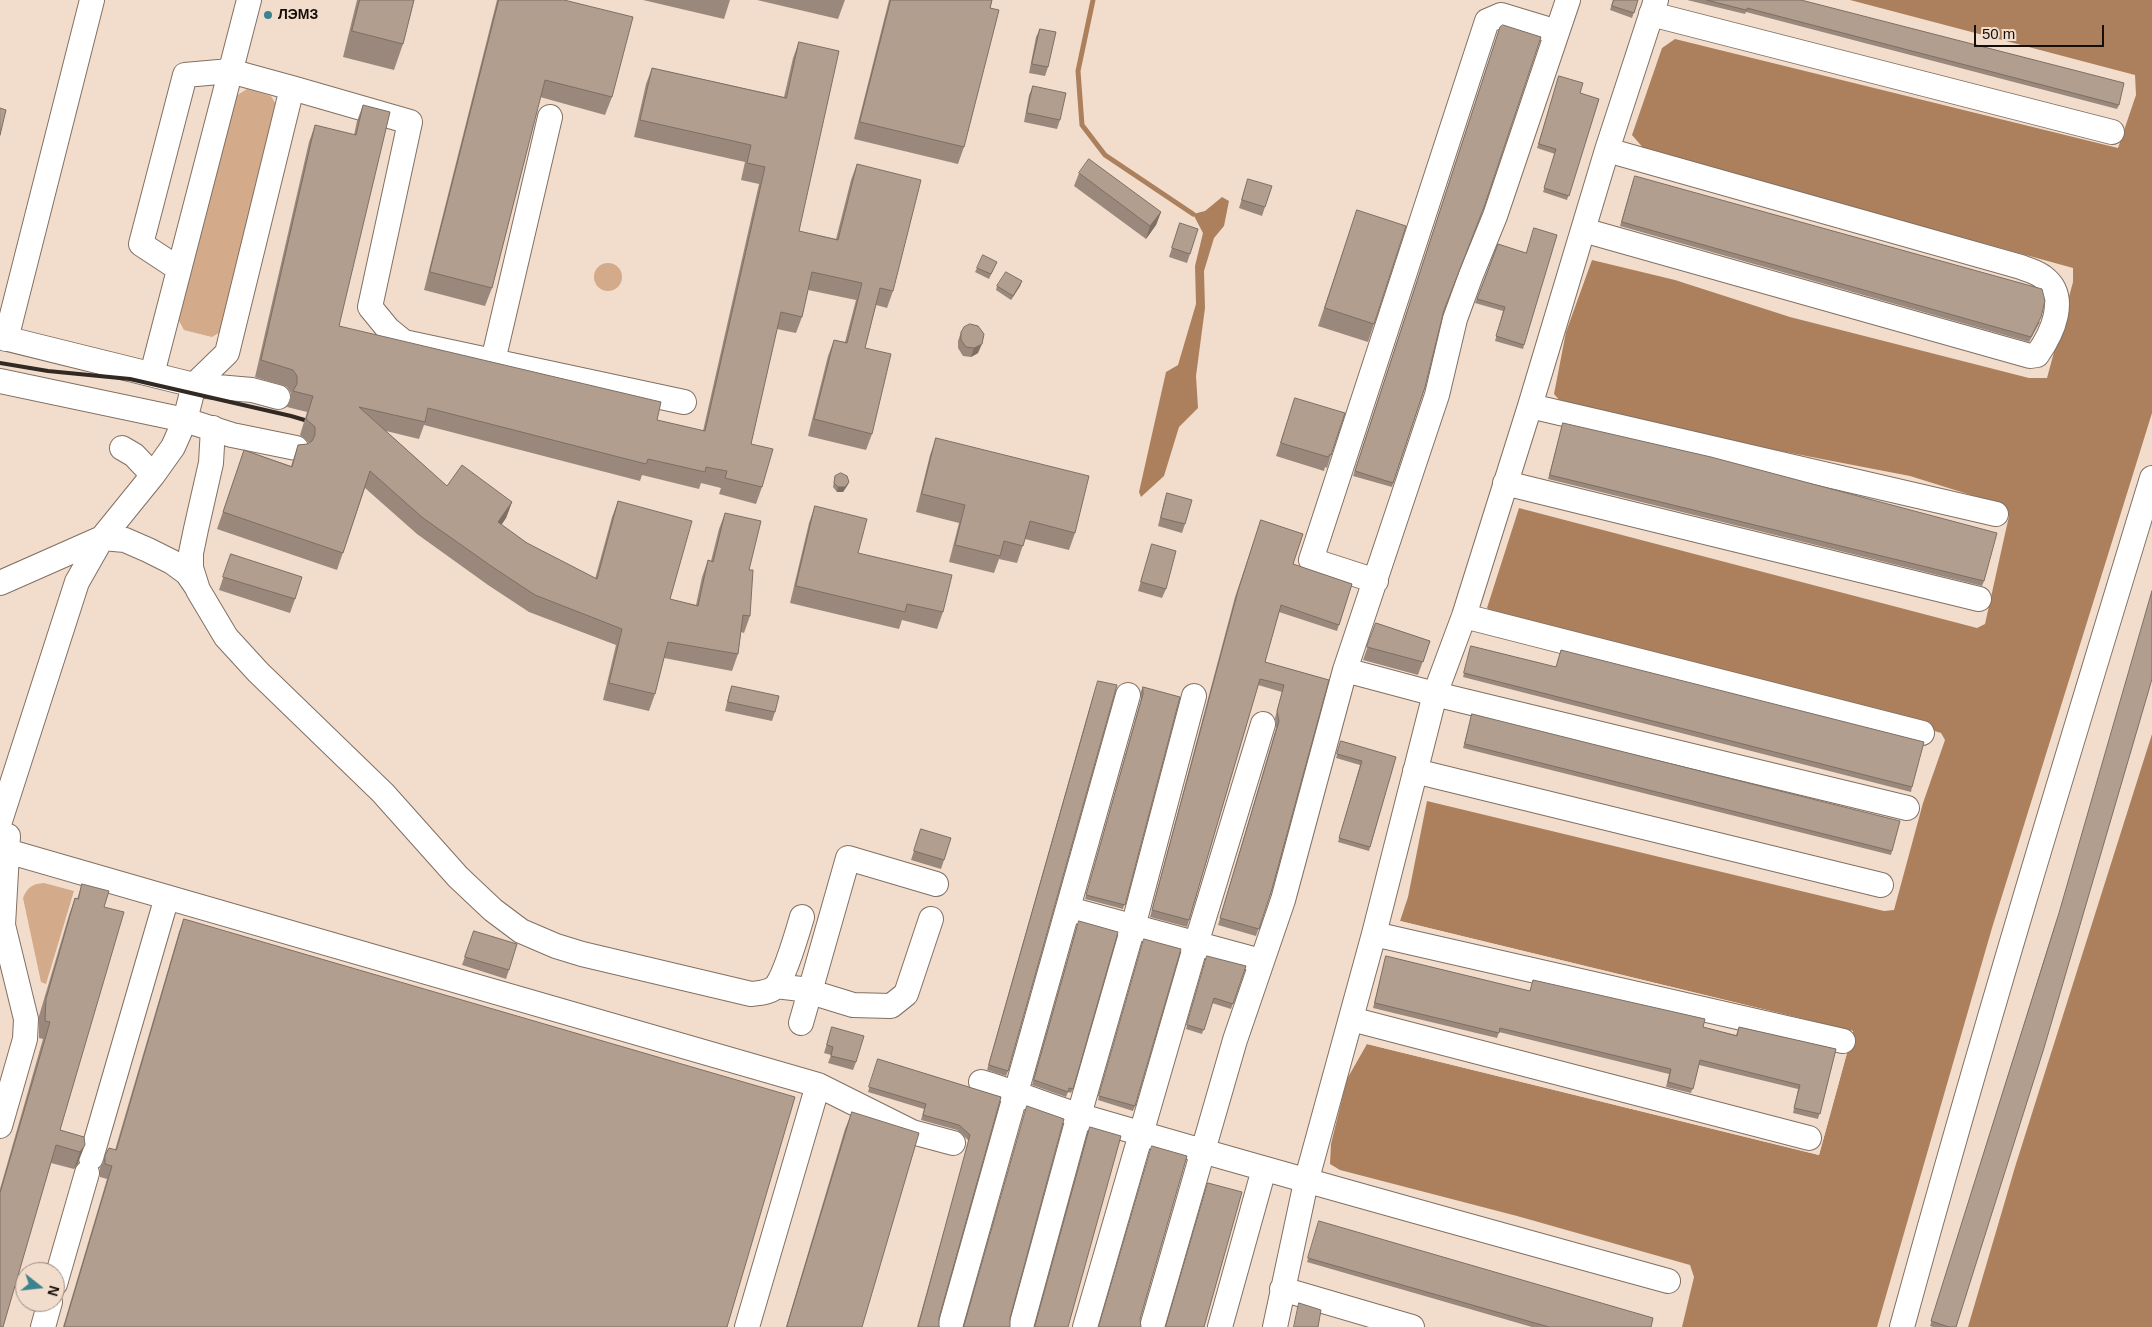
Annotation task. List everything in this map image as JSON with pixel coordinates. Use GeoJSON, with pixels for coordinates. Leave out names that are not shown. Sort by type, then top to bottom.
{"type":"FeatureCollection","features":[{"type":"Feature","properties":{"kind":"street"},"geometry":{"type":"LineString","coordinates":[[152,374],[249,0]]}},
{"type":"Feature","properties":{"kind":"street"},"geometry":{"type":"LineString","coordinates":[[1152,1327],[1235,1040],[1283,900],[1345,670],[1437,396],[1455,319],[1495,216],[1568,0]]}},
{"type":"Feature","properties":{"kind":"street"},"geometry":{"type":"LineString","coordinates":[[92,1],[19,257],[3,338],[194,385],[252,390],[278,397]]}},
{"type":"Feature","properties":{"kind":"street"},"geometry":{"type":"LineString","coordinates":[[1275,1327],[1306,1182],[1374,934],[1435,694],[1464,616],[1607,150],[1653,7],[2112,132]]}},
{"type":"Feature","properties":{"kind":"street"},"geometry":{"type":"LineString","coordinates":[[1376,581],[1311,560],[1487,21],[1501,15],[1557,32]]}},
{"type":"Feature","properties":{"kind":"street"},"geometry":{"type":"LineString","coordinates":[[179,269],[141,244],[185,75],[230,72],[292,88],[410,122],[370,307],[388,329],[404,342],[684,402]]}},
{"type":"Feature","properties":{"kind":"street"},"geometry":{"type":"LineString","coordinates":[[0,821],[77,582],[102,538],[154,475],[173,447],[185,420],[194,385],[227,353],[292,88]]}},
{"type":"Feature","properties":{"kind":"street"},"geometry":{"type":"LineString","coordinates":[[494,362],[550,117]]}},
{"type":"Feature","properties":{"kind":"street"},"geometry":{"type":"LineString","coordinates":[[1583,230],[2030,356],[2038,356],[2049,338],[2057,314],[2055,292],[2043,277],[2021,267],[1607,150]]}},
{"type":"Feature","properties":{"kind":"street"},"geometry":{"type":"LineString","coordinates":[[0,381],[185,420],[232,435],[296,448]]}},
{"type":"Feature","properties":{"kind":"street"},"geometry":{"type":"LineString","coordinates":[[1530,406],[1996,514]]}},
{"type":"Feature","properties":{"kind":"street"},"geometry":{"type":"LineString","coordinates":[[198,590],[191,568],[191,553],[211,463],[213,428]]}},
{"type":"Feature","properties":{"kind":"street"},"geometry":{"type":"LineString","coordinates":[[122,448],[134,455],[154,475]]}},
{"type":"Feature","properties":{"kind":"street"},"geometry":{"type":"LineString","coordinates":[[1902,1327],[1949,1154],[2019,914],[2152,478]]}},
{"type":"Feature","properties":{"kind":"street"},"geometry":{"type":"LineString","coordinates":[[1506,483],[1979,599]]}},
{"type":"Feature","properties":{"kind":"street"},"geometry":{"type":"LineString","coordinates":[[0,583],[102,538],[125,540],[172,562],[187,573],[226,637],[238,652],[383,793],[458,877],[492,910],[521,931],[556,946],[730,990],[751,994],[765,993],[776,986],[787,962],[802,917]]}},
{"type":"Feature","properties":{"kind":"street"},"geometry":{"type":"LineString","coordinates":[[1464,616],[1922,733]]}},
{"type":"Feature","properties":{"kind":"street"},"geometry":{"type":"LineString","coordinates":[[1345,670],[1435,694],[1907,808]]}},
{"type":"Feature","properties":{"kind":"street"},"geometry":{"type":"LineString","coordinates":[[950,1327],[1128,695]]}},
{"type":"Feature","properties":{"kind":"street"},"geometry":{"type":"LineString","coordinates":[[1021,1327],[1078,1115],[1133,927],[1194,696]]}},
{"type":"Feature","properties":{"kind":"street"},"geometry":{"type":"LineString","coordinates":[[1086,1327],[1196,944],[1263,724]]}},
{"type":"Feature","properties":{"kind":"street"},"geometry":{"type":"LineString","coordinates":[[1415,770],[1881,885]]}},
{"type":"Feature","properties":{"kind":"street"},"geometry":{"type":"LineString","coordinates":[[0,1126],[25,1038],[26,1019],[3,925],[4,850],[10,794]]}},
{"type":"Feature","properties":{"kind":"street"},"geometry":{"type":"LineString","coordinates":[[4,850],[818,1085],[912,1132],[953,1143]]}},
{"type":"Feature","properties":{"kind":"street"},"geometry":{"type":"LineString","coordinates":[[801,1023],[848,858],[936,884]]}},
{"type":"Feature","properties":{"kind":"street"},"geometry":{"type":"LineString","coordinates":[[61,1262],[167,897]]}},
{"type":"Feature","properties":{"kind":"street"},"geometry":{"type":"LineString","coordinates":[[1069,909],[1261,961]]}},
{"type":"Feature","properties":{"kind":"street"},"geometry":{"type":"LineString","coordinates":[[776,986],[810,992],[853,1005],[891,1006],[906,994],[931,919]]}},
{"type":"Feature","properties":{"kind":"street"},"geometry":{"type":"LineString","coordinates":[[1374,934],[1843,1041]]}},
{"type":"Feature","properties":{"kind":"street"},"geometry":{"type":"LineString","coordinates":[[1351,1019],[1809,1138]]}},
{"type":"Feature","properties":{"kind":"street"},"geometry":{"type":"LineString","coordinates":[[981,1082],[1016,1092],[1078,1115],[1306,1182],[1668,1281]]}},
{"type":"Feature","properties":{"kind":"street"},"geometry":{"type":"LineString","coordinates":[[747,1327],[818,1085]]}},
{"type":"Feature","properties":{"kind":"street"},"geometry":{"type":"LineString","coordinates":[[1220,1327],[1264,1169]]}},
{"type":"Feature","properties":{"kind":"street"},"geometry":{"type":"LineString","coordinates":[[1282,1289],[1412,1327]]}},
{"type":"Feature","properties":{"kind":"street"},"geometry":{"type":"LineString","coordinates":[[43,1327],[47,1312]]}},
{"type":"Feature","properties":{"kind":"shaded area"},"geometry":{"type":"Polygon","coordinates":[[[1850,0],[2152,0],[2152,413],[1992,928],[1877,1327],[1682,1327],[1694,1277],[1690,1265],[1517,1216],[1340,1170],[1330,1164],[1331,1144],[1347,1079],[1367,1044],[1819,1155],[1853,1031],[1400,921],[1408,897],[1427,801],[1884,911],[1894,910],[1923,803],[1945,740],[1941,733],[1784,685],[1496,615],[1487,608],[1519,508],[1977,628],[1985,624],[2009,516],[2003,505],[1910,476],[1744,444],[1562,403],[1554,394],[1566,332],[1592,260],[1675,280],[1790,317],[2029,378],[2047,378],[2073,282],[2073,268],[1645,150],[1632,135],[1662,48],[1675,39],[2118,148],[2136,95],[2135,75],[1850,0]]]}},
{"type":"Feature","properties":{"kind":"shaded area"},"geometry":{"type":"Polygon","coordinates":[[[247,89],[271,96],[278,108],[222,331],[212,337],[184,330],[178,319],[236,96],[247,89]]]}},
{"type":"Feature","properties":{"kind":"shaded area"},"geometry":{"type":"Polygon","coordinates":[[[1222,197],[1229,201],[1224,226],[1214,238],[1204,271],[1205,308],[1196,376],[1198,408],[1179,427],[1164,476],[1141,497],[1139,492],[1166,372],[1178,365],[1196,304],[1195,266],[1203,233],[1193,214],[1205,211],[1222,197]]]}},
{"type":"Feature","properties":{"kind":"shaded area"},"geometry":{"type":"Polygon","coordinates":[[[608,263],[618,267],[622,277],[618,287],[608,291],[598,287],[594,277],[598,267],[608,263]]]}},
{"type":"Feature","properties":{"kind":"shaded area"},"geometry":{"type":"Polygon","coordinates":[[[2152,734],[2152,1327],[1968,1327],[2015,1167],[2152,734]]]}},
{"type":"Feature","properties":{"kind":"shaded area"},"geometry":{"type":"Polygon","coordinates":[[[44,883],[74,891],[46,984],[41,982],[23,898],[31,886],[44,883]]]}},
{"type":"Feature","properties":{"kind":"pier"},"geometry":{"type":"Polygon","coordinates":[[[1400,921],[1853,1031],[1819,1155],[1367,1044],[1368,1041],[1817,1152],[1850,1033],[1400,923],[1400,921]]]}},
{"type":"Feature","properties":{"kind":"building"},"geometry":{"type":"Polygon","coordinates":[[[360,0],[414,0],[403,44],[352,31],[360,0]]]}},
{"type":"Feature","properties":{"kind":"building"},"geometry":{"type":"Polygon","coordinates":[[[499,0],[564,0],[633,17],[612,97],[545,80],[492,288],[430,272],[499,0]]]}},
{"type":"Feature","properties":{"kind":"building"},"geometry":{"type":"Polygon","coordinates":[[[891,0],[992,0],[990,8],[999,10],[964,147],[860,122],[891,0]]]}},
{"type":"Feature","properties":{"kind":"building"},"geometry":{"type":"Polygon","coordinates":[[[1614,0],[1638,0],[1634,13],[1612,6],[1614,0]]]}},
{"type":"Feature","properties":{"kind":"building"},"geometry":{"type":"Polygon","coordinates":[[[1707,0],[1801,0],[2124,83],[2119,105],[1747,8],[1747,10],[1707,0]]]}},
{"type":"Feature","properties":{"kind":"building"},"geometry":{"type":"Polygon","coordinates":[[[1503,25],[1541,37],[1484,207],[1444,310],[1425,387],[1393,483],[1355,471],[1500,27],[1503,25]]]}},
{"type":"Feature","properties":{"kind":"building"},"geometry":{"type":"Polygon","coordinates":[[[1040,29],[1056,32],[1048,67],[1032,64],[1040,29]]]}},
{"type":"Feature","properties":{"kind":"building"},"geometry":{"type":"Polygon","coordinates":[[[799,42],[839,51],[799,231],[838,240],[857,164],[921,180],[893,291],[880,288],[865,348],[891,354],[872,434],[814,419],[834,340],[847,343],[862,283],[812,272],[802,317],[781,312],[751,444],[773,449],[762,487],[725,478],[727,471],[706,467],[705,472],[648,459],[646,464],[428,408],[425,422],[359,407],[447,486],[462,465],[512,502],[498,522],[527,543],[597,579],[618,501],[692,521],[670,599],[698,606],[708,560],[713,562],[725,513],[761,521],[749,570],[753,570],[750,616],[743,615],[738,654],[668,642],[655,694],[609,683],[622,629],[535,595],[423,518],[370,471],[343,553],[223,512],[244,450],[292,467],[298,445],[307,444],[312,441],[315,435],[315,427],[306,419],[313,396],[293,391],[297,384],[297,376],[293,370],[261,360],[315,125],[356,135],[363,105],[390,112],[339,326],[661,402],[657,420],[705,431],[765,167],[747,163],[751,145],[640,120],[652,68],[786,98],[799,42]]]}},
{"type":"Feature","properties":{"kind":"building"},"geometry":{"type":"Polygon","coordinates":[[[1559,76],[1583,83],[1580,93],[1599,99],[1569,196],[1544,188],[1556,149],[1539,144],[1559,76]]]}},
{"type":"Feature","properties":{"kind":"building"},"geometry":{"type":"Polygon","coordinates":[[[1033,86],[1066,93],[1060,120],[1027,113],[1033,86]]]}},
{"type":"Feature","properties":{"kind":"building"},"geometry":{"type":"Polygon","coordinates":[[[0,108],[6,110],[0,135],[0,108]]]}},
{"type":"Feature","properties":{"kind":"building"},"geometry":{"type":"Polygon","coordinates":[[[1089,159],[1161,212],[1150,226],[1079,173],[1089,159]]]}},
{"type":"Feature","properties":{"kind":"building"},"geometry":{"type":"Polygon","coordinates":[[[1635,176],[2042,289],[2045,301],[2041,317],[2031,337],[1622,222],[1635,176]]]}},
{"type":"Feature","properties":{"kind":"building"},"geometry":{"type":"Polygon","coordinates":[[[1248,179],[1272,186],[1265,207],[1242,200],[1248,179]]]}},
{"type":"Feature","properties":{"kind":"building"},"geometry":{"type":"Polygon","coordinates":[[[1357,210],[1406,226],[1374,324],[1325,308],[1357,210]]]}},
{"type":"Feature","properties":{"kind":"building"},"geometry":{"type":"Polygon","coordinates":[[[1180,223],[1198,229],[1190,254],[1172,248],[1180,223]]]}},
{"type":"Feature","properties":{"kind":"building"},"geometry":{"type":"Polygon","coordinates":[[[1534,228],[1557,235],[1524,345],[1496,336],[1505,307],[1477,299],[1498,244],[1526,253],[1534,228]]]}},
{"type":"Feature","properties":{"kind":"building"},"geometry":{"type":"Polygon","coordinates":[[[983,255],[997,262],[991,274],[977,268],[983,255]]]}},
{"type":"Feature","properties":{"kind":"building"},"geometry":{"type":"Polygon","coordinates":[[[1006,272],[1022,281],[1013,296],[997,286],[1006,272]]]}},
{"type":"Feature","properties":{"kind":"building"},"geometry":{"type":"Polygon","coordinates":[[[970,324],[978,326],[984,334],[982,344],[974,348],[966,347],[961,340],[961,332],[964,327],[970,324]]]}},
{"type":"Feature","properties":{"kind":"building"},"geometry":{"type":"Polygon","coordinates":[[[1295,398],[1345,413],[1331,455],[1328,457],[1281,443],[1295,398]]]}},
{"type":"Feature","properties":{"kind":"building"},"geometry":{"type":"Polygon","coordinates":[[[1563,423],[1711,457],[1997,533],[1984,581],[1550,475],[1563,423]]]}},
{"type":"Feature","properties":{"kind":"building"},"geometry":{"type":"Polygon","coordinates":[[[936,438],[1089,476],[1075,533],[1030,521],[1023,546],[1004,541],[1000,556],[955,545],[965,505],[922,494],[936,438]]]}},
{"type":"Feature","properties":{"kind":"building"},"geometry":{"type":"Polygon","coordinates":[[[841,473],[847,476],[849,482],[845,487],[838,487],[834,483],[835,476],[841,473]]]}},
{"type":"Feature","properties":{"kind":"building"},"geometry":{"type":"Polygon","coordinates":[[[1167,493],[1192,500],[1185,524],[1161,518],[1167,493]]]}},
{"type":"Feature","properties":{"kind":"building"},"geometry":{"type":"Polygon","coordinates":[[[815,506],[867,519],[858,553],[952,575],[943,612],[907,604],[905,612],[796,586],[815,506]]]}},
{"type":"Feature","properties":{"kind":"building"},"geometry":{"type":"Polygon","coordinates":[[[1261,520],[1303,534],[1293,564],[1352,584],[1339,625],[1281,605],[1265,662],[1329,680],[1272,889],[1259,929],[1220,918],[1279,721],[1277,711],[1284,685],[1260,679],[1189,920],[1152,910],[1238,591],[1261,520]]]}},
{"type":"Feature","properties":{"kind":"building"},"geometry":{"type":"Polygon","coordinates":[[[1152,544],[1176,551],[1166,589],[1141,582],[1152,544]]]}},
{"type":"Feature","properties":{"kind":"building"},"geometry":{"type":"Polygon","coordinates":[[[231,554],[302,577],[295,599],[223,577],[231,554]]]}},
{"type":"Feature","properties":{"kind":"building"},"geometry":{"type":"Polygon","coordinates":[[[2152,591],[2152,679],[2044,1048],[1956,1327],[1949,1327],[1931,1321],[2059,913],[2152,591]]]}},
{"type":"Feature","properties":{"kind":"building"},"geometry":{"type":"Polygon","coordinates":[[[1376,623],[1430,641],[1423,662],[1367,647],[1376,623]]]}},
{"type":"Feature","properties":{"kind":"building"},"geometry":{"type":"Polygon","coordinates":[[[1471,646],[1556,667],[1561,650],[1924,742],[1912,787],[1464,673],[1471,646]]]}},
{"type":"Feature","properties":{"kind":"building"},"geometry":{"type":"Polygon","coordinates":[[[1098,681],[1117,685],[1008,1071],[989,1065],[1098,681]]]}},
{"type":"Feature","properties":{"kind":"building"},"geometry":{"type":"Polygon","coordinates":[[[732,686],[779,696],[775,712],[728,702],[732,686]]]}},
{"type":"Feature","properties":{"kind":"building"},"geometry":{"type":"Polygon","coordinates":[[[1143,687],[1180,697],[1125,905],[1086,895],[1143,694],[1143,687]]]}},
{"type":"Feature","properties":{"kind":"building"},"geometry":{"type":"Polygon","coordinates":[[[1472,714],[1900,821],[1892,851],[1465,744],[1472,714]]]}},
{"type":"Feature","properties":{"kind":"building"},"geometry":{"type":"Polygon","coordinates":[[[1341,741],[1396,757],[1370,847],[1339,838],[1362,761],[1337,754],[1341,741]]]}},
{"type":"Feature","properties":{"kind":"building"},"geometry":{"type":"Polygon","coordinates":[[[921,829],[951,838],[944,860],[914,851],[921,829]]]}},
{"type":"Feature","properties":{"kind":"building"},"geometry":{"type":"Polygon","coordinates":[[[82,884],[109,891],[104,907],[124,912],[60,1130],[84,1137],[85,1145],[80,1152],[56,1145],[22,1262],[15,1262],[15,1286],[3,1327],[0,1327],[0,1193],[50,1022],[45,1021],[46,999],[75,898],[78,899],[82,884]]]}},
{"type":"Feature","properties":{"kind":"building"},"geometry":{"type":"Polygon","coordinates":[[[184,919],[795,1097],[727,1327],[64,1327],[112,1166],[105,1164],[105,1155],[109,1148],[116,1150],[184,919]]]}},
{"type":"Feature","properties":{"kind":"building"},"geometry":{"type":"Polygon","coordinates":[[[1079,921],[1118,932],[1073,1089],[1069,1088],[1068,1092],[1034,1080],[1079,921]]]}},
{"type":"Feature","properties":{"kind":"building"},"geometry":{"type":"Polygon","coordinates":[[[474,931],[517,944],[509,970],[465,957],[474,931]]]}},
{"type":"Feature","properties":{"kind":"building"},"geometry":{"type":"Polygon","coordinates":[[[1144,939],[1181,949],[1135,1106],[1099,1096],[1144,939]]]}},
{"type":"Feature","properties":{"kind":"building"},"geometry":{"type":"Polygon","coordinates":[[[1207,956],[1246,966],[1233,1004],[1214,998],[1204,1030],[1187,1025],[1207,956]]]}},
{"type":"Feature","properties":{"kind":"building"},"geometry":{"type":"Polygon","coordinates":[[[1386,956],[1530,991],[1533,980],[1705,1019],[1703,1027],[1737,1036],[1739,1027],[1836,1049],[1820,1114],[1794,1108],[1800,1085],[1700,1060],[1693,1089],[1668,1082],[1671,1069],[1500,1028],[1499,1033],[1375,1003],[1386,956]]]}},
{"type":"Feature","properties":{"kind":"building"},"geometry":{"type":"Polygon","coordinates":[[[832,1027],[864,1036],[856,1062],[831,1056],[833,1047],[827,1045],[832,1027]]]}},
{"type":"Feature","properties":{"kind":"building"},"geometry":{"type":"Polygon","coordinates":[[[878,1059],[1001,1097],[939,1318],[940,1327],[918,1327],[970,1135],[959,1125],[923,1115],[926,1104],[869,1087],[878,1059]]]}},
{"type":"Feature","properties":{"kind":"building"},"geometry":{"type":"Polygon","coordinates":[[[1027,1106],[1064,1119],[1010,1318],[1010,1327],[964,1327],[1027,1106]]]}},
{"type":"Feature","properties":{"kind":"building"},"geometry":{"type":"Polygon","coordinates":[[[852,1112],[919,1133],[862,1327],[787,1327],[852,1112]]]}},
{"type":"Feature","properties":{"kind":"building"},"geometry":{"type":"Polygon","coordinates":[[[1090,1127],[1121,1136],[1068,1327],[1035,1327],[1090,1127]]]}},
{"type":"Feature","properties":{"kind":"building"},"geometry":{"type":"Polygon","coordinates":[[[1152,1146],[1187,1156],[1140,1319],[1141,1327],[1099,1327],[1152,1146]]]}},
{"type":"Feature","properties":{"kind":"building"},"geometry":{"type":"Polygon","coordinates":[[[1208,1183],[1242,1192],[1204,1327],[1166,1327],[1208,1183]]]}},
{"type":"Feature","properties":{"kind":"building"},"geometry":{"type":"Polygon","coordinates":[[[1319,1221],[1653,1318],[1651,1327],[1549,1327],[1308,1258],[1319,1221]]]}},
{"type":"Feature","properties":{"kind":"building"},"geometry":{"type":"Polygon","coordinates":[[[1299,1303],[1321,1310],[1318,1327],[1294,1327],[1299,1303]]]}},
{"type":"Feature","properties":{"kind":"waterway"},"geometry":{"type":"LineString","coordinates":[[1093,0],[1078,71],[1082,125],[1105,155],[1193,214]]}},
{"type":"Feature","properties":{"kind":"railway"},"geometry":{"type":"LineString","coordinates":[[0,363],[48,371],[130,379],[318,424]]}},
{"type":"Feature","properties":{"kind":"place","name":"ЛЭМЗ"},"geometry":{"type":"Point","coordinates":[268,15]}}]}
